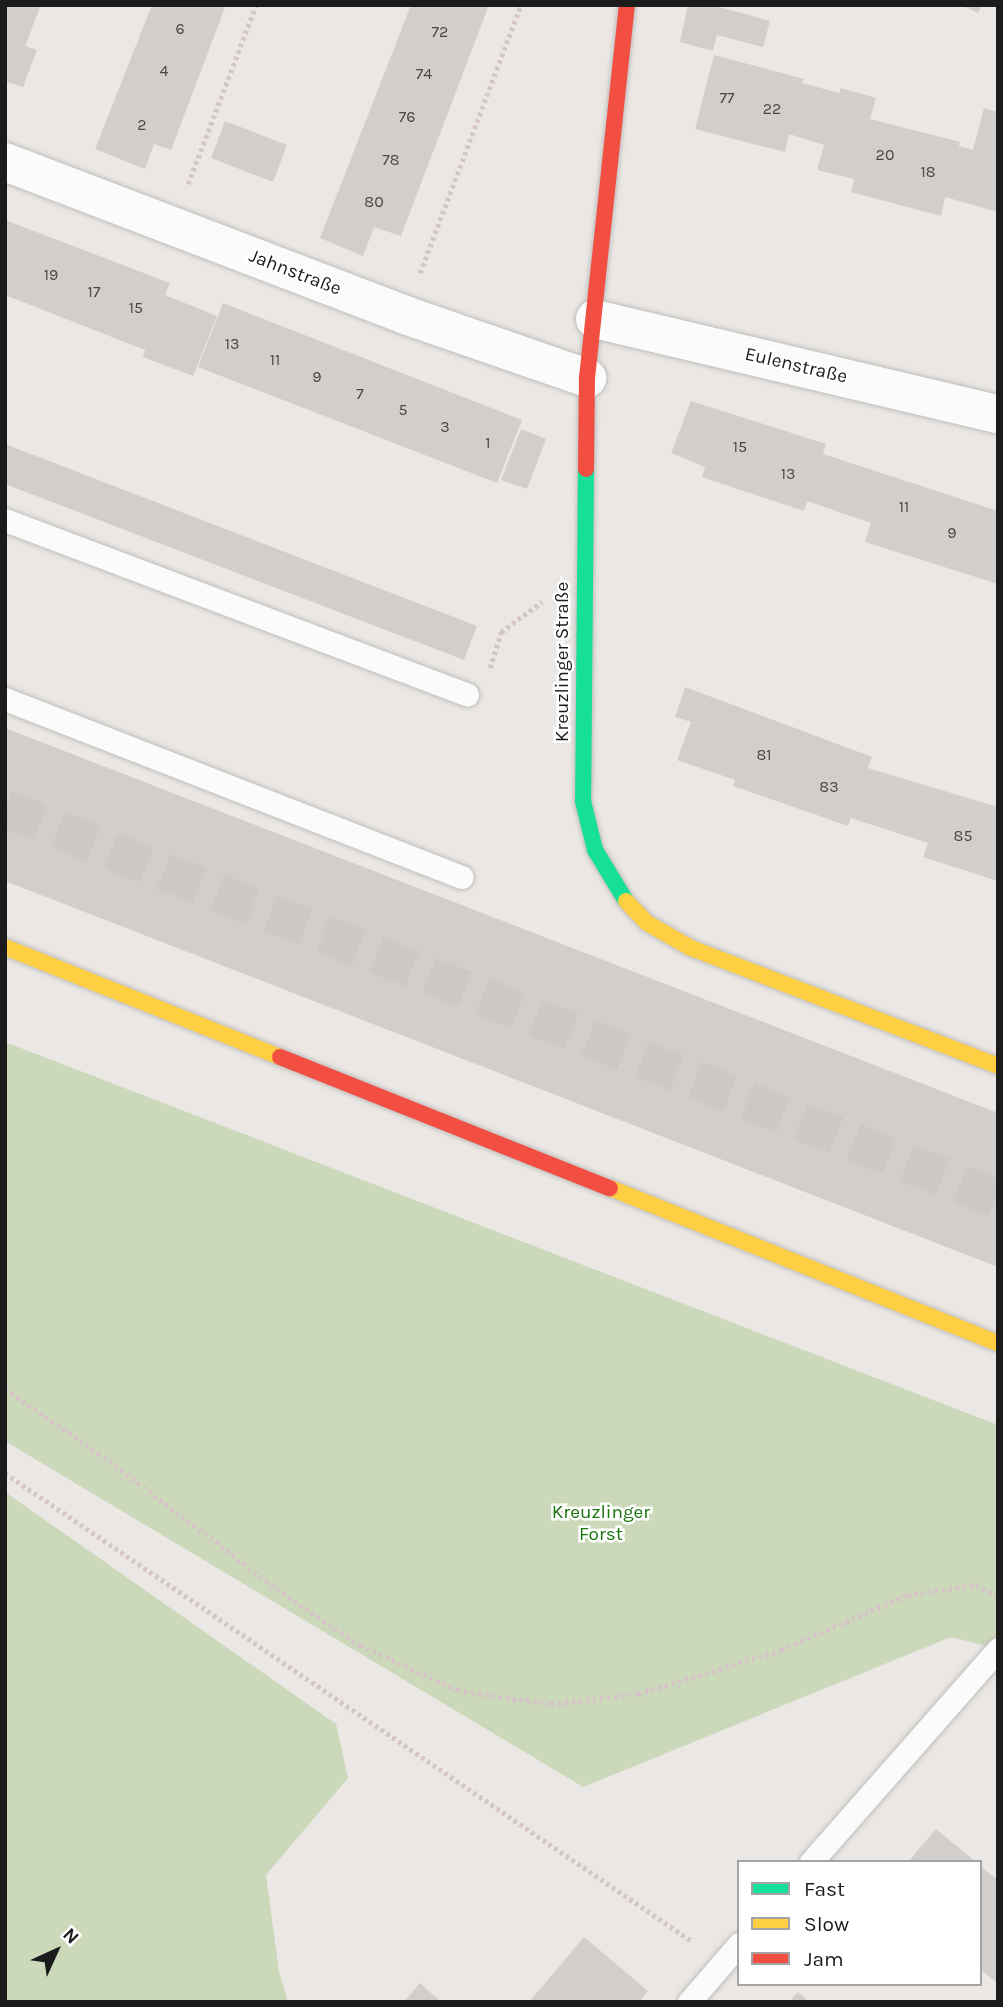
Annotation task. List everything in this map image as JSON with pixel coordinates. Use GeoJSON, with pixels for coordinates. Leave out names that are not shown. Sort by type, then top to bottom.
{"type":"FeatureCollection","features":[{"type":"Feature","properties":{"kind":"main road","name":"Kreuzlinger Straße"},"geometry":{"type":"LineString","coordinates":[[627,5],[587,378],[583,801],[595,850],[616,890],[647,923],[691,948],[998,1066]]}},
{"type":"Feature","properties":{"kind":"main road"},"geometry":{"type":"LineString","coordinates":[[5,947],[998,1343]]}},
{"type":"Feature","properties":{"kind":"street","name":"Jahnstraße"},"geometry":{"type":"LineString","coordinates":[[5,162],[405,315],[587,378]]}},
{"type":"Feature","properties":{"kind":"street","name":"Eulenstraße"},"geometry":{"type":"LineString","coordinates":[[595,319],[998,414]]}},
{"type":"Feature","properties":{"kind":"lane"},"geometry":{"type":"LineString","coordinates":[[5,520],[467,695]]}},
{"type":"Feature","properties":{"kind":"lane"},"geometry":{"type":"LineString","coordinates":[[5,699],[462,877]]}},
{"type":"Feature","properties":{"kind":"lane"},"geometry":{"type":"LineString","coordinates":[[813,1860],[998,1649]]}},
{"type":"Feature","properties":{"kind":"lane"},"geometry":{"type":"LineString","coordinates":[[689,2002],[737,1946]]}},
{"type":"Feature","properties":{"kind":"path"},"geometry":{"type":"LineString","coordinates":[[172,227],[256,5]]}},
{"type":"Feature","properties":{"kind":"path"},"geometry":{"type":"LineString","coordinates":[[405,315],[521,5]]}},
{"type":"Feature","properties":{"kind":"path"},"geometry":{"type":"LineString","coordinates":[[467,695],[481,699],[501,632],[539,602],[584,604]]}},
{"type":"Feature","properties":{"kind":"path"},"geometry":{"type":"LineString","coordinates":[[5,1389],[319,1618],[360,1645],[457,1690],[551,1704],[638,1694],[781,1650],[907,1595],[976,1585],[998,1595]]}},
{"type":"Feature","properties":{"kind":"path"},"geometry":{"type":"LineString","coordinates":[[5,1473],[723,1962]]}},
{"type":"Feature","properties":{"kind":"green space","name":"Kreuzlinger Forst"},"geometry":{"type":"Polygon","coordinates":[[[5,1042],[998,1425],[998,1649],[951,1637],[583,1787],[5,1441],[5,1042]]]}},
{"type":"Feature","properties":{"kind":"green space"},"geometry":{"type":"Polygon","coordinates":[[[5,1492],[336,1724],[348,1778],[266,1875],[279,1972],[288,2002],[5,2002],[5,1492]]]}},
{"type":"Feature","properties":{"kind":"building"},"geometry":{"type":"Polygon","coordinates":[[[6,5],[41,5],[25,46],[37,50],[23,87],[5,81],[6,5]]]}},
{"type":"Feature","properties":{"kind":"building"},"geometry":{"type":"Polygon","coordinates":[[[152,5],[226,5],[171,150],[154,144],[145,169],[95,149],[152,5]]]}},
{"type":"Feature","properties":{"kind":"building"},"geometry":{"type":"Polygon","coordinates":[[[411,5],[489,5],[401,236],[374,227],[363,256],[320,238],[411,5]]]}},
{"type":"Feature","properties":{"kind":"building"},"geometry":{"type":"Polygon","coordinates":[[[688,5],[712,5],[770,21],[763,47],[717,35],[713,51],[680,42],[688,5]]]}},
{"type":"Feature","properties":{"kind":"building"},"geometry":{"type":"Polygon","coordinates":[[[961,5],[982,5],[978,13],[961,5]]]}},
{"type":"Feature","properties":{"kind":"building"},"geometry":{"type":"Polygon","coordinates":[[[714,55],[804,79],[802,83],[839,93],[841,88],[876,98],[870,119],[960,142],[959,146],[973,150],[984,108],[998,112],[998,212],[945,197],[941,216],[851,192],[854,179],[817,170],[824,145],[789,134],[785,152],[695,129],[714,55]]]}},
{"type":"Feature","properties":{"kind":"building"},"geometry":{"type":"Polygon","coordinates":[[[225,121],[287,145],[273,182],[211,158],[225,121]]]}},
{"type":"Feature","properties":{"kind":"building"},"geometry":{"type":"Polygon","coordinates":[[[5,220],[170,283],[165,295],[217,316],[193,376],[143,357],[145,350],[5,295],[5,220]]]}},
{"type":"Feature","properties":{"kind":"building"},"geometry":{"type":"Polygon","coordinates":[[[223,303],[522,420],[497,483],[198,367],[223,303]]]}},
{"type":"Feature","properties":{"kind":"building"},"geometry":{"type":"Polygon","coordinates":[[[691,401],[826,444],[823,454],[998,511],[998,584],[865,542],[871,523],[807,501],[804,511],[702,477],[705,467],[671,453],[691,401]]]}},
{"type":"Feature","properties":{"kind":"building"},"geometry":{"type":"Polygon","coordinates":[[[521,429],[546,439],[527,489],[501,480],[521,429]]]}},
{"type":"Feature","properties":{"kind":"building"},"geometry":{"type":"Polygon","coordinates":[[[5,444],[477,626],[464,660],[5,484],[5,444]]]}},
{"type":"Feature","properties":{"kind":"building"},"geometry":{"type":"Polygon","coordinates":[[[685,687],[872,757],[868,768],[998,807],[998,881],[923,857],[928,843],[851,818],[848,826],[733,786],[735,780],[677,760],[691,722],[675,717],[685,687]]]}},
{"type":"Feature","properties":{"kind":"building"},"geometry":{"type":"Polygon","coordinates":[[[5,728],[998,1113],[998,1267],[5,881],[5,728]]]}},
{"type":"Feature","properties":{"kind":"building"},"geometry":{"type":"Polygon","coordinates":[[[936,1829],[974,1860],[910,1860],[936,1829]]]}},
{"type":"Feature","properties":{"kind":"building"},"geometry":{"type":"Polygon","coordinates":[[[982,1868],[998,1880],[998,1984],[982,1971],[982,1868]]]}},
{"type":"Feature","properties":{"kind":"building"},"geometry":{"type":"Polygon","coordinates":[[[584,1937],[648,1991],[639,2002],[529,2002],[584,1937]]]}},
{"type":"Feature","properties":{"kind":"building"},"geometry":{"type":"Polygon","coordinates":[[[420,1983],[441,2002],[404,2002],[420,1983]]]}},
{"type":"Feature","properties":{"kind":"building"},"geometry":{"type":"Polygon","coordinates":[[[798,1992],[809,2002],[789,2002],[798,1992]]]}},
{"type":"Feature","properties":{"kind":"tunnel"},"geometry":{"type":"LineString","coordinates":[[5,809],[998,1199]]}},
{"type":"Feature","properties":{"kind":"traffic: fast"},"geometry":{"type":"LineString","coordinates":[[586,469],[583,801],[595,850],[626,901]]}},
{"type":"Feature","properties":{"kind":"traffic: slow"},"geometry":{"type":"LineString","coordinates":[[626,901],[647,923],[691,948],[998,1066]]}},
{"type":"Feature","properties":{"kind":"traffic: slow"},"geometry":{"type":"LineString","coordinates":[[5,947],[280,1057]]}},
{"type":"Feature","properties":{"kind":"traffic: slow"},"geometry":{"type":"LineString","coordinates":[[610,1188],[998,1343]]}},
{"type":"Feature","properties":{"kind":"traffic: jam"},"geometry":{"type":"LineString","coordinates":[[586,469],[587,378],[627,5]]}},
{"type":"Feature","properties":{"kind":"traffic: jam"},"geometry":{"type":"LineString","coordinates":[[280,1057],[610,1188]]}}]}
